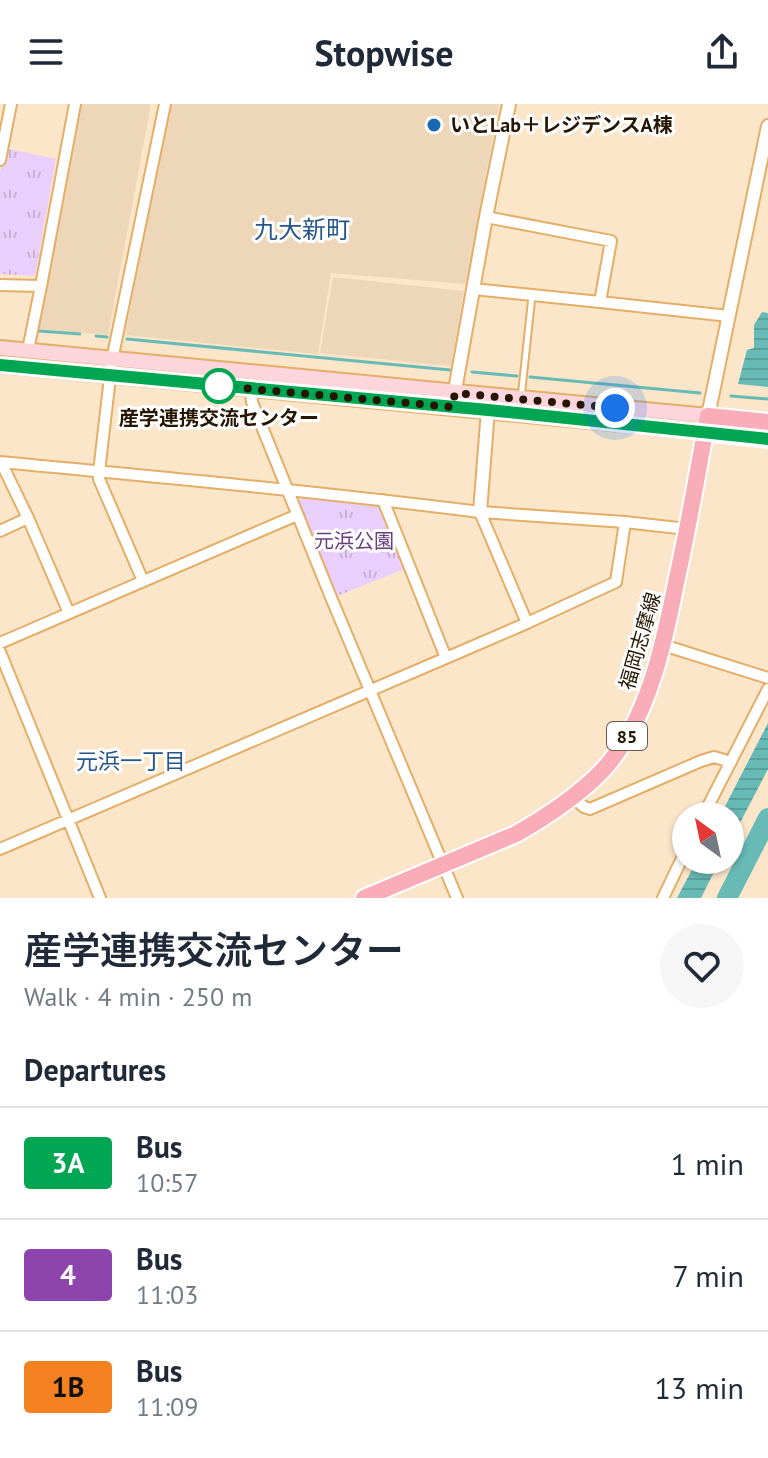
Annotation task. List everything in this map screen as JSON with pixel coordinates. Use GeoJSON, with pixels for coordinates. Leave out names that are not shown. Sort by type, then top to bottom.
{"type":"FeatureCollection","features":[{"type":"Feature","properties":{"kind":"main road"},"geometry":{"type":"LineString","coordinates":[[0,348],[453,400],[488,410],[706,424],[768,422]]}},
{"type":"Feature","properties":{"kind":"main road"},"geometry":{"type":"LineString","coordinates":[[0,365],[251,390],[453,400],[521,399],[706,424],[768,439]]}},
{"type":"Feature","properties":{"kind":"main road","name":"福岡志摩線"},"geometry":{"type":"LineString","coordinates":[[364,898],[516,834],[540,821],[602,772],[627,736],[650,689],[663,645],[706,424]]}},
{"type":"Feature","properties":{"kind":"street"},"geometry":{"type":"LineString","coordinates":[[0,160],[11,104]]}},
{"type":"Feature","properties":{"kind":"street"},"geometry":{"type":"LineString","coordinates":[[28,350],[75,104]]}},
{"type":"Feature","properties":{"kind":"street"},"geometry":{"type":"LineString","coordinates":[[143,581],[99,479],[99,472],[109,376],[165,104]]}},
{"type":"Feature","properties":{"kind":"street"},"geometry":{"type":"LineString","coordinates":[[453,400],[509,104]]}},
{"type":"Feature","properties":{"kind":"street"},"geometry":{"type":"LineString","coordinates":[[706,424],[768,126]]}},
{"type":"Feature","properties":{"kind":"street"},"geometry":{"type":"LineString","coordinates":[[486,217],[611,241],[600,302]]}},
{"type":"Feature","properties":{"kind":"street"},"geometry":{"type":"LineString","coordinates":[[0,285],[41,286]]}},
{"type":"Feature","properties":{"kind":"street"},"geometry":{"type":"LineString","coordinates":[[473,289],[729,316]]}},
{"type":"Feature","properties":{"kind":"street"},"geometry":{"type":"LineString","coordinates":[[251,390],[252,402],[297,515],[457,898]]}},
{"type":"Feature","properties":{"kind":"street"},"geometry":{"type":"LineString","coordinates":[[488,410],[480,512],[527,623]]}},
{"type":"Feature","properties":{"kind":"street"},"geometry":{"type":"LineString","coordinates":[[0,462],[480,512],[687,529]]}},
{"type":"Feature","properties":{"kind":"street"},"geometry":{"type":"LineString","coordinates":[[0,462],[69,613]]}},
{"type":"Feature","properties":{"kind":"street"},"geometry":{"type":"LineString","coordinates":[[383,500],[446,658]]}},
{"type":"Feature","properties":{"kind":"street"},"geometry":{"type":"LineString","coordinates":[[0,643],[297,515]]}},
{"type":"Feature","properties":{"kind":"street"},"geometry":{"type":"LineString","coordinates":[[0,531],[28,518]]}},
{"type":"Feature","properties":{"kind":"street"},"geometry":{"type":"LineString","coordinates":[[0,849],[371,691],[616,582],[625,522]]}},
{"type":"Feature","properties":{"kind":"street"},"geometry":{"type":"LineString","coordinates":[[663,645],[768,678]]}},
{"type":"Feature","properties":{"kind":"street"},"geometry":{"type":"LineString","coordinates":[[0,652],[100,898]]}},
{"type":"Feature","properties":{"kind":"street"},"geometry":{"type":"LineString","coordinates":[[710,802],[768,689]]}},
{"type":"Feature","properties":{"kind":"street"},"geometry":{"type":"LineString","coordinates":[[573,797],[590,809],[701,761],[714,757],[731,762]]}},
{"type":"Feature","properties":{"kind":"street"},"geometry":{"type":"LineString","coordinates":[[663,898],[674,874]]}},
{"type":"Feature","properties":{"kind":"lane"},"geometry":{"type":"LineString","coordinates":[[521,399],[532,295]]}},
{"type":"Feature","properties":{"kind":"shaded area"},"geometry":{"type":"Polygon","coordinates":[[[82,104],[151,104],[108,335],[38,329],[82,104]]]}},
{"type":"Feature","properties":{"kind":"shaded area"},"geometry":{"type":"Polygon","coordinates":[[[171,104],[499,104],[466,284],[331,273],[318,354],[125,335],[171,104]]]}},
{"type":"Feature","properties":{"kind":"shaded area"},"geometry":{"type":"Polygon","coordinates":[[[333,277],[464,291],[451,366],[320,353],[333,277]]]}},
{"type":"Feature","properties":{"kind":"green space"},"geometry":{"type":"Polygon","coordinates":[[[5,148],[56,159],[35,276],[0,274],[0,173],[5,148]]]}},
{"type":"Feature","properties":{"kind":"green space","name":"元浜公園"},"geometry":{"type":"Polygon","coordinates":[[[303,497],[378,504],[407,568],[337,596],[297,504],[303,497]]]}},
{"type":"Feature","properties":{"kind":"water"},"geometry":{"type":"Polygon","coordinates":[[[762,312],[768,313],[768,387],[738,384],[747,350],[754,348],[754,325],[762,312]]]}},
{"type":"Feature","properties":{"kind":"water"},"geometry":{"type":"Polygon","coordinates":[[[768,723],[768,769],[744,815],[744,802],[727,802],[768,723]]]}},
{"type":"Feature","properties":{"kind":"water"},"geometry":{"type":"Polygon","coordinates":[[[690,874],[713,874],[701,898],[677,898],[690,874]]]}},
{"type":"Feature","properties":{"kind":"waterway"},"geometry":{"type":"LineString","coordinates":[[39,331],[80,334]]}},
{"type":"Feature","properties":{"kind":"waterway"},"geometry":{"type":"LineString","coordinates":[[96,336],[107,337]]}},
{"type":"Feature","properties":{"kind":"waterway"},"geometry":{"type":"LineString","coordinates":[[127,339],[450,370]]}},
{"type":"Feature","properties":{"kind":"waterway"},"geometry":{"type":"LineString","coordinates":[[472,372],[517,376]]}},
{"type":"Feature","properties":{"kind":"waterway"},"geometry":{"type":"LineString","coordinates":[[530,377],[700,393]]}},
{"type":"Feature","properties":{"kind":"waterway"},"geometry":{"type":"LineString","coordinates":[[731,396],[768,399]]}},
{"type":"Feature","properties":{"kind":"waterway"},"geometry":{"type":"LineString","coordinates":[[727,898],[768,818]]}},
{"type":"Feature","properties":{"kind":"bus line","name":"3A"},"geometry":{"type":"LineString","coordinates":[[0,365],[768,439]]}},
{"type":"Feature","properties":{"kind":"place","name":"いとLab＋レジデンスA棟"},"geometry":{"type":"Point","coordinates":[434,125]}},
{"type":"Feature","properties":{"kind":"place","name":"産学連携交流センター"},"geometry":{"type":"Point","coordinates":[219,386]}},
{"type":"Feature","properties":{"kind":"district","name":"九大新町"},"geometry":{"type":"Point","coordinates":[302,229]}},
{"type":"Feature","properties":{"kind":"district","name":"元浜一丁目"},"geometry":{"type":"Point","coordinates":[131,761]}},
{"type":"Feature","properties":{"kind":"route"},"geometry":{"type":"LineString","coordinates":[[219,386],[452,407],[455,393],[615,408]]}}]}
